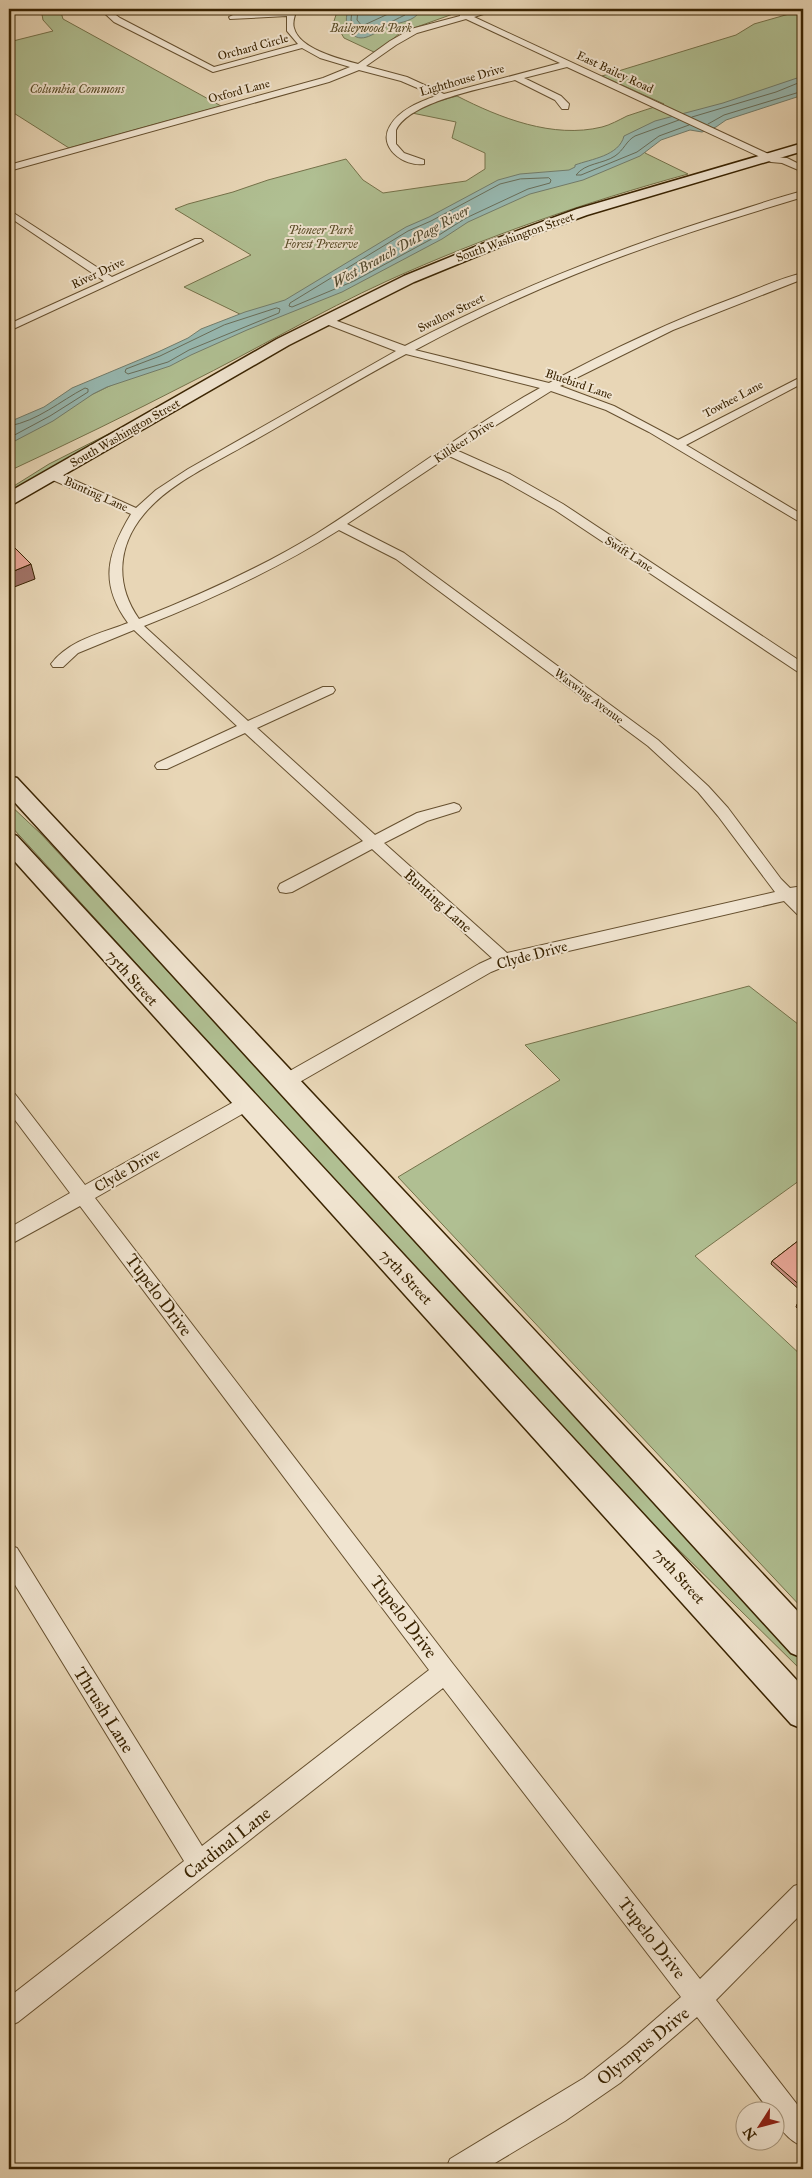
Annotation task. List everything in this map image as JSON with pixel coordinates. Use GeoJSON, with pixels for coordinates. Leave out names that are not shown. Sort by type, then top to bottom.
{"type":"FeatureCollection","features":[{"type":"Feature","properties":{"kind":"main road","name":"South Washington Street"},"geometry":{"type":"LineString","coordinates":[[9,499],[325,320],[438,266],[537,228],[630,197],[771,158],[803,147]]}},
{"type":"Feature","properties":{"kind":"main road","name":"South Washington Street"},"geometry":{"type":"LineString","coordinates":[[9,480],[166,401],[241,366]]}},
{"type":"Feature","properties":{"kind":"main road"},"geometry":{"type":"LineString","coordinates":[[9,783],[803,1641]]}},
{"type":"Feature","properties":{"kind":"main road","name":"75th Street"},"geometry":{"type":"LineString","coordinates":[[9,841],[246,1104],[803,1712]]}},
{"type":"Feature","properties":{"kind":"street","name":"Orchard Circle"},"geometry":{"type":"LineString","coordinates":[[104,9],[117,20],[213,70],[226,74],[237,71],[229,65],[304,45]]}},
{"type":"Feature","properties":{"kind":"street","name":"Oxford Lane"},"geometry":{"type":"LineString","coordinates":[[9,168],[20,161],[326,80],[361,66],[408,34],[461,14],[495,9]]}},
{"type":"Feature","properties":{"kind":"street"},"geometry":{"type":"LineString","coordinates":[[234,17],[292,12],[291,32],[304,45],[327,57],[411,82],[444,97]]}},
{"type":"Feature","properties":{"kind":"street","name":"East Bailey Road"},"geometry":{"type":"LineString","coordinates":[[461,14],[771,158]]}},
{"type":"Feature","properties":{"kind":"street","name":"Lighthouse Drive"},"geometry":{"type":"LineString","coordinates":[[421,162],[397,154],[391,143],[391,132],[399,119],[410,111],[444,97],[568,64]]}},
{"type":"Feature","properties":{"kind":"street"},"geometry":{"type":"LineString","coordinates":[[517,78],[558,98],[565,104],[565,108]]}},
{"type":"Feature","properties":{"kind":"street"},"geometry":{"type":"LineString","coordinates":[[771,158],[784,160],[803,169]]}},
{"type":"Feature","properties":{"kind":"street"},"geometry":{"type":"LineString","coordinates":[[771,158],[774,164],[803,178]]}},
{"type":"Feature","properties":{"kind":"street","name":"Swallow Street"},"geometry":{"type":"LineString","coordinates":[[138,513],[182,479],[404,350],[495,305],[595,263],[669,236],[803,194]]}},
{"type":"Feature","properties":{"kind":"street"},"geometry":{"type":"LineString","coordinates":[[9,213],[111,281]]}},
{"type":"Feature","properties":{"kind":"street","name":"River Drive"},"geometry":{"type":"LineString","coordinates":[[9,328],[198,241]]}},
{"type":"Feature","properties":{"kind":"street","name":"Killdeer Drive"},"geometry":{"type":"LineString","coordinates":[[135,624],[250,576],[287,556],[448,451],[551,387],[679,324],[803,276]]}},
{"type":"Feature","properties":{"kind":"street","name":"Bluebird Lane"},"geometry":{"type":"LineString","coordinates":[[325,320],[404,350],[551,387],[610,408],[677,445],[803,520]]}},
{"type":"Feature","properties":{"kind":"street","name":"Towhee Lane"},"geometry":{"type":"LineString","coordinates":[[677,445],[803,379]]}},
{"type":"Feature","properties":{"kind":"street","name":"Swift Lane"},"geometry":{"type":"LineString","coordinates":[[448,451],[506,477],[559,507],[803,669]]}},
{"type":"Feature","properties":{"kind":"street","name":"Bunting Lane"},"geometry":{"type":"LineString","coordinates":[[52,475],[138,513],[118,548],[114,571],[120,597],[135,624],[504,960]]}},
{"type":"Feature","properties":{"kind":"street","name":"Waxwing Avenue"},"geometry":{"type":"LineString","coordinates":[[338,524],[400,556],[653,743],[703,789],[723,812],[775,883],[803,910]]}},
{"type":"Feature","properties":{"kind":"street"},"geometry":{"type":"LineString","coordinates":[[58,664],[80,646],[135,624]]}},
{"type":"Feature","properties":{"kind":"street"},"geometry":{"type":"LineString","coordinates":[[162,766],[328,690]]}},
{"type":"Feature","properties":{"kind":"street"},"geometry":{"type":"LineString","coordinates":[[286,888],[422,817],[454,808]]}},
{"type":"Feature","properties":{"kind":"street","name":"Clyde Drive"},"geometry":{"type":"LineString","coordinates":[[285,1082],[485,968],[504,960],[803,891]]}},
{"type":"Feature","properties":{"kind":"street","name":"Tupelo Drive"},"geometry":{"type":"LineString","coordinates":[[9,1098],[446,1672],[803,2133]]}},
{"type":"Feature","properties":{"kind":"street","name":"Clyde Drive"},"geometry":{"type":"LineString","coordinates":[[9,1237],[246,1104]]}},
{"type":"Feature","properties":{"kind":"street","name":"Thrush Lane"},"geometry":{"type":"LineString","coordinates":[[9,1555],[200,1864]]}},
{"type":"Feature","properties":{"kind":"street","name":"Cardinal Lane"},"geometry":{"type":"LineString","coordinates":[[9,2013],[446,1672]]}},
{"type":"Feature","properties":{"kind":"street","name":"Olympus Drive"},"geometry":{"type":"LineString","coordinates":[[460,2169],[585,2093],[611,2075],[699,1999],[803,1895]]}},
{"type":"Feature","properties":{"kind":"green space","name":"Columbia Commons"},"geometry":{"type":"Polygon","coordinates":[[[41,9],[60,9],[63,19],[221,106],[69,148],[9,110],[9,42],[53,31],[43,20],[41,9]]]}},
{"type":"Feature","properties":{"kind":"green space","name":"Baileywood Park"},"geometry":{"type":"Polygon","coordinates":[[[338,9],[444,9],[453,14],[400,33],[376,53],[344,38],[334,21],[338,9]]]}},
{"type":"Feature","properties":{"kind":"green space","name":"Pioneer Park Forest Preserve"},"geometry":{"type":"Polygon","coordinates":[[[803,10],[803,86],[641,137],[645,153],[688,174],[612,196],[498,235],[387,281],[166,395],[9,471],[9,434],[250,319],[184,287],[251,255],[175,209],[268,180],[346,159],[363,180],[383,193],[466,181],[485,169],[485,153],[452,138],[456,122],[412,113],[435,102],[457,96],[491,112],[527,124],[565,130],[602,127],[627,116],[664,104],[602,76],[736,35],[754,24],[803,10]]]}},
{"type":"Feature","properties":{"kind":"green space"},"geometry":{"type":"Polygon","coordinates":[[[138,419],[9,492],[9,489],[49,464],[138,419]]]}},
{"type":"Feature","properties":{"kind":"green space"},"geometry":{"type":"Polygon","coordinates":[[[9,804],[41,834],[803,1659],[803,1672],[607,1479],[9,824],[9,804]]]}},
{"type":"Feature","properties":{"kind":"green space"},"geometry":{"type":"Polygon","coordinates":[[[749,986],[803,1028],[803,1178],[695,1256],[803,1357],[803,1609],[398,1177],[560,1080],[525,1045],[749,986]]]}},
{"type":"Feature","properties":{"kind":"water"},"geometry":{"type":"Polygon","coordinates":[[[348,9],[405,9],[417,15],[407,21],[388,26],[364,38],[359,38],[354,36],[347,25],[348,9]]]}},
{"type":"Feature","properties":{"kind":"water","name":"West Branch DuPage River"},"geometry":{"type":"Polygon","coordinates":[[[803,76],[803,95],[726,120],[716,127],[702,132],[690,130],[661,140],[640,156],[583,180],[530,194],[468,222],[442,239],[342,292],[247,330],[170,366],[107,387],[93,394],[53,421],[9,444],[9,422],[44,407],[72,388],[158,352],[188,338],[201,329],[245,312],[285,300],[406,227],[429,217],[498,180],[520,174],[569,170],[575,167],[575,165],[604,156],[621,143],[624,136],[655,121],[723,103],[803,76]]]}},
{"type":"Feature","properties":{"kind":"building"},"geometry":{"type":"Polygon","coordinates":[[[9,542],[31,564],[9,573],[9,542]]]}},
{"type":"Feature","properties":{"kind":"building"},"geometry":{"type":"Polygon","coordinates":[[[803,1237],[803,1288],[772,1261],[803,1237]]]}},
{"type":"Feature","properties":{"kind":"building"},"geometry":{"type":"Polygon","coordinates":[[[803,1299],[803,1309],[797,1304],[803,1299]]]}}]}
